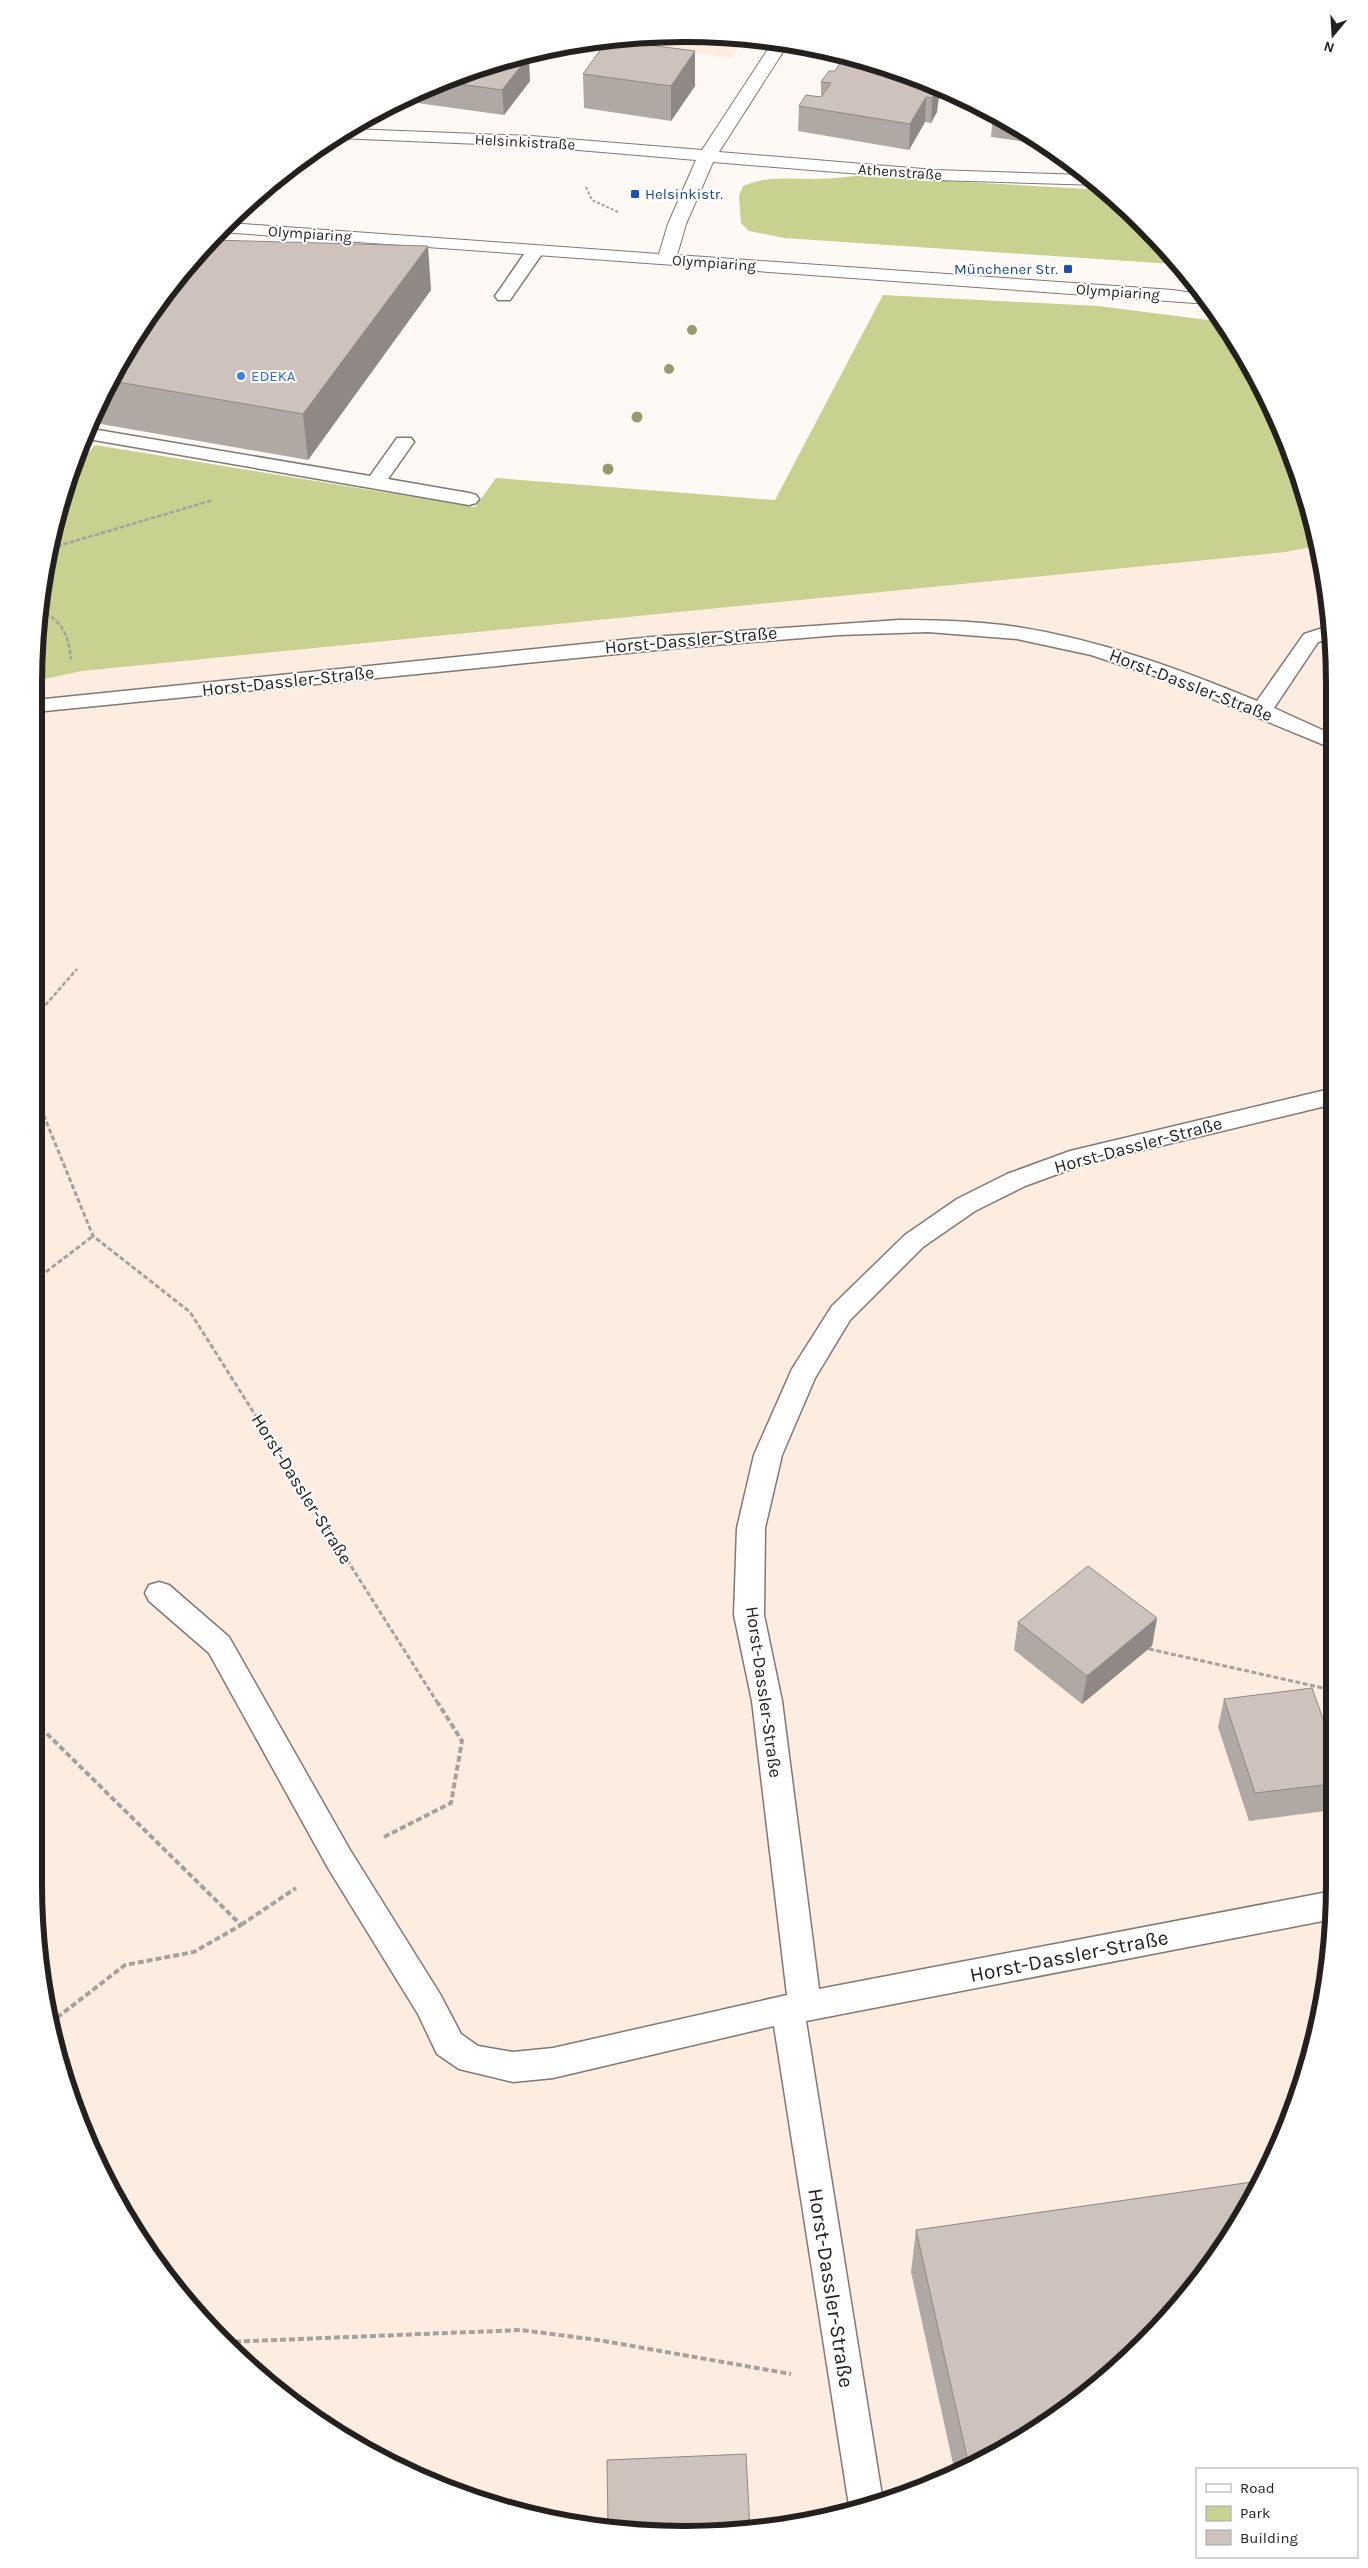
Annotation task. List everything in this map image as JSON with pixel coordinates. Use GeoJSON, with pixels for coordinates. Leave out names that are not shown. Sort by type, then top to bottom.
{"type":"FeatureCollection","features":[{"type":"Feature","properties":{"kind":"street"},"geometry":{"type":"LineString","coordinates":[[666,260],[677,224],[707,156],[776,49]]}},
{"type":"Feature","properties":{"kind":"street","name":"Helsinkistraße"},"geometry":{"type":"LineString","coordinates":[[353,134],[531,141],[707,156]]}},
{"type":"Feature","properties":{"kind":"street","name":"Athenstraße"},"geometry":{"type":"LineString","coordinates":[[707,156],[935,175],[1082,181]]}},
{"type":"Feature","properties":{"kind":"street","name":"Olympiaring"},"geometry":{"type":"LineString","coordinates":[[232,229],[1197,299]]}},
{"type":"Feature","properties":{"kind":"lane"},"geometry":{"type":"LineString","coordinates":[[504,296],[535,251]]}},
{"type":"Feature","properties":{"kind":"lane"},"geometry":{"type":"LineString","coordinates":[[93,435],[469,499]]}},
{"type":"Feature","properties":{"kind":"lane"},"geometry":{"type":"LineString","coordinates":[[375,483],[404,442]]}},
{"type":"Feature","properties":{"kind":"lane","name":"Horst-Dassler-Straße"},"geometry":{"type":"LineString","coordinates":[[42,705],[650,643],[864,626],[931,625],[1010,632],[1079,645],[1131,659],[1262,710],[1326,740]]}},
{"type":"Feature","properties":{"kind":"lane"},"geometry":{"type":"LineString","coordinates":[[1262,710],[1311,638],[1323,634]]}},
{"type":"Feature","properties":{"kind":"lane","name":"Horst-Dassler-Straße"},"geometry":{"type":"LineString","coordinates":[[865,2499],[846,2384],[796,2008],[767,1701],[749,1615],[751,1528],[768,1455],[802,1376],[841,1313],[914,1241],[966,1205],[1016,1180],[1079,1157],[1326,1098]]}},
{"type":"Feature","properties":{"kind":"lane","name":"Horst-Dassler-Straße"},"geometry":{"type":"LineString","coordinates":[[159,1593],[219,1645],[339,1859],[429,2004],[449,2044],[472,2059],[513,2067],[553,2063],[796,2008],[1325,1907]]}},
{"type":"Feature","properties":{"kind":"path"},"geometry":{"type":"LineString","coordinates":[[592,200],[623,214]]}},
{"type":"Feature","properties":{"kind":"path"},"geometry":{"type":"LineString","coordinates":[[58,546],[213,500]]}},
{"type":"Feature","properties":{"kind":"path"},"geometry":{"type":"LineString","coordinates":[[47,614],[63,624],[68,634],[76,702]]}},
{"type":"Feature","properties":{"kind":"path"},"geometry":{"type":"LineString","coordinates":[[42,1009],[76,969]]}},
{"type":"Feature","properties":{"kind":"path","name":"Horst-Dassler-Straße"},"geometry":{"type":"LineString","coordinates":[[42,1117],[93,1236],[190,1312],[462,1741],[451,1803],[339,1859],[241,1925],[194,1952],[125,1965],[57,2018]]}},
{"type":"Feature","properties":{"kind":"path"},"geometry":{"type":"LineString","coordinates":[[42,1275],[93,1236]]}},
{"type":"Feature","properties":{"kind":"path"},"geometry":{"type":"LineString","coordinates":[[1149,1649],[1326,1689]]}},
{"type":"Feature","properties":{"kind":"path"},"geometry":{"type":"LineString","coordinates":[[42,1729],[241,1925]]}},
{"type":"Feature","properties":{"kind":"path"},"geometry":{"type":"LineString","coordinates":[[234,2342],[521,2330],[598,2340],[846,2384]]}},
{"type":"Feature","properties":{"kind":"shaded area"},"geometry":{"type":"Polygon","coordinates":[[[684,42],[739,45],[731,58],[639,44],[684,42]]]}},
{"type":"Feature","properties":{"kind":"shaded area"},"geometry":{"type":"Polygon","coordinates":[[[1310,547],[1320,600],[1326,684],[1326,1884],[1320,1968],[1313,2009],[1304,2050],[1277,2129],[1240,2205],[1217,2240],[1193,2275],[1138,2338],[1075,2393],[1040,2417],[1005,2440],[929,2477],[850,2504],[809,2513],[768,2520],[684,2526],[600,2520],[559,2513],[518,2504],[439,2477],[363,2440],[293,2393],[230,2338],[202,2307],[175,2275],[128,2205],[91,2129],[64,2050],[48,1968],[42,1884],[42,679],[82,671],[1286,552],[1310,547]]]}},
{"type":"Feature","properties":{"kind":"green space"},"geometry":{"type":"Polygon","coordinates":[[[856,176],[1092,189],[1138,230],[1168,264],[784,238],[749,231],[741,223],[739,196],[743,186],[769,179],[818,179],[856,176]]]}},
{"type":"Feature","properties":{"kind":"green space"},"geometry":{"type":"Polygon","coordinates":[[[883,295],[1098,306],[1212,320],[1240,363],[1277,439],[1304,518],[1310,547],[1286,552],[82,671],[42,679],[48,600],[64,518],[84,457],[95,445],[475,507],[496,478],[775,500],[883,295]]]}},
{"type":"Feature","properties":{"kind":"building"},"geometry":{"type":"Polygon","coordinates":[[[642,44],[695,51],[671,86],[583,74],[602,48],[642,44]]]}},
{"type":"Feature","properties":{"kind":"building"},"geometry":{"type":"Polygon","coordinates":[[[841,62],[850,64],[935,94],[932,98],[926,97],[910,124],[799,106],[806,95],[821,97],[831,83],[821,82],[829,71],[835,71],[841,62]]]}},
{"type":"Feature","properties":{"kind":"building"},"geometry":{"type":"Polygon","coordinates":[[[524,63],[502,90],[459,84],[524,63]]]}},
{"type":"Feature","properties":{"kind":"building","name":"EDEKA"},"geometry":{"type":"Polygon","coordinates":[[[221,240],[428,246],[303,414],[118,382],[128,363],[175,293],[221,240]]]}},
{"type":"Feature","properties":{"kind":"building"},"geometry":{"type":"Polygon","coordinates":[[[1088,1566],[1157,1618],[1087,1676],[1018,1622],[1088,1566]]]}},
{"type":"Feature","properties":{"kind":"building"},"geometry":{"type":"Polygon","coordinates":[[[1312,1688],[1326,1727],[1326,1785],[1255,1793],[1224,1699],[1312,1688]]]}},
{"type":"Feature","properties":{"kind":"building"},"geometry":{"type":"Polygon","coordinates":[[[1252,2182],[1240,2205],[1193,2275],[1138,2338],[1075,2393],[1005,2440],[967,2459],[916,2230],[1252,2182]]]}},
{"type":"Feature","properties":{"kind":"building"},"geometry":{"type":"Polygon","coordinates":[[[746,2454],[750,2522],[684,2526],[608,2521],[607,2460],[746,2454]]]}},
{"type":"Feature","properties":{"kind":"place","name":"Helsinkistr."},"geometry":{"type":"Point","coordinates":[635,194]}},
{"type":"Feature","properties":{"kind":"place","name":"Münchener Str."},"geometry":{"type":"Point","coordinates":[1068,269]}},
{"type":"Feature","properties":{"kind":"place","name":"EDEKA"},"geometry":{"type":"Point","coordinates":[241,376]}}]}
